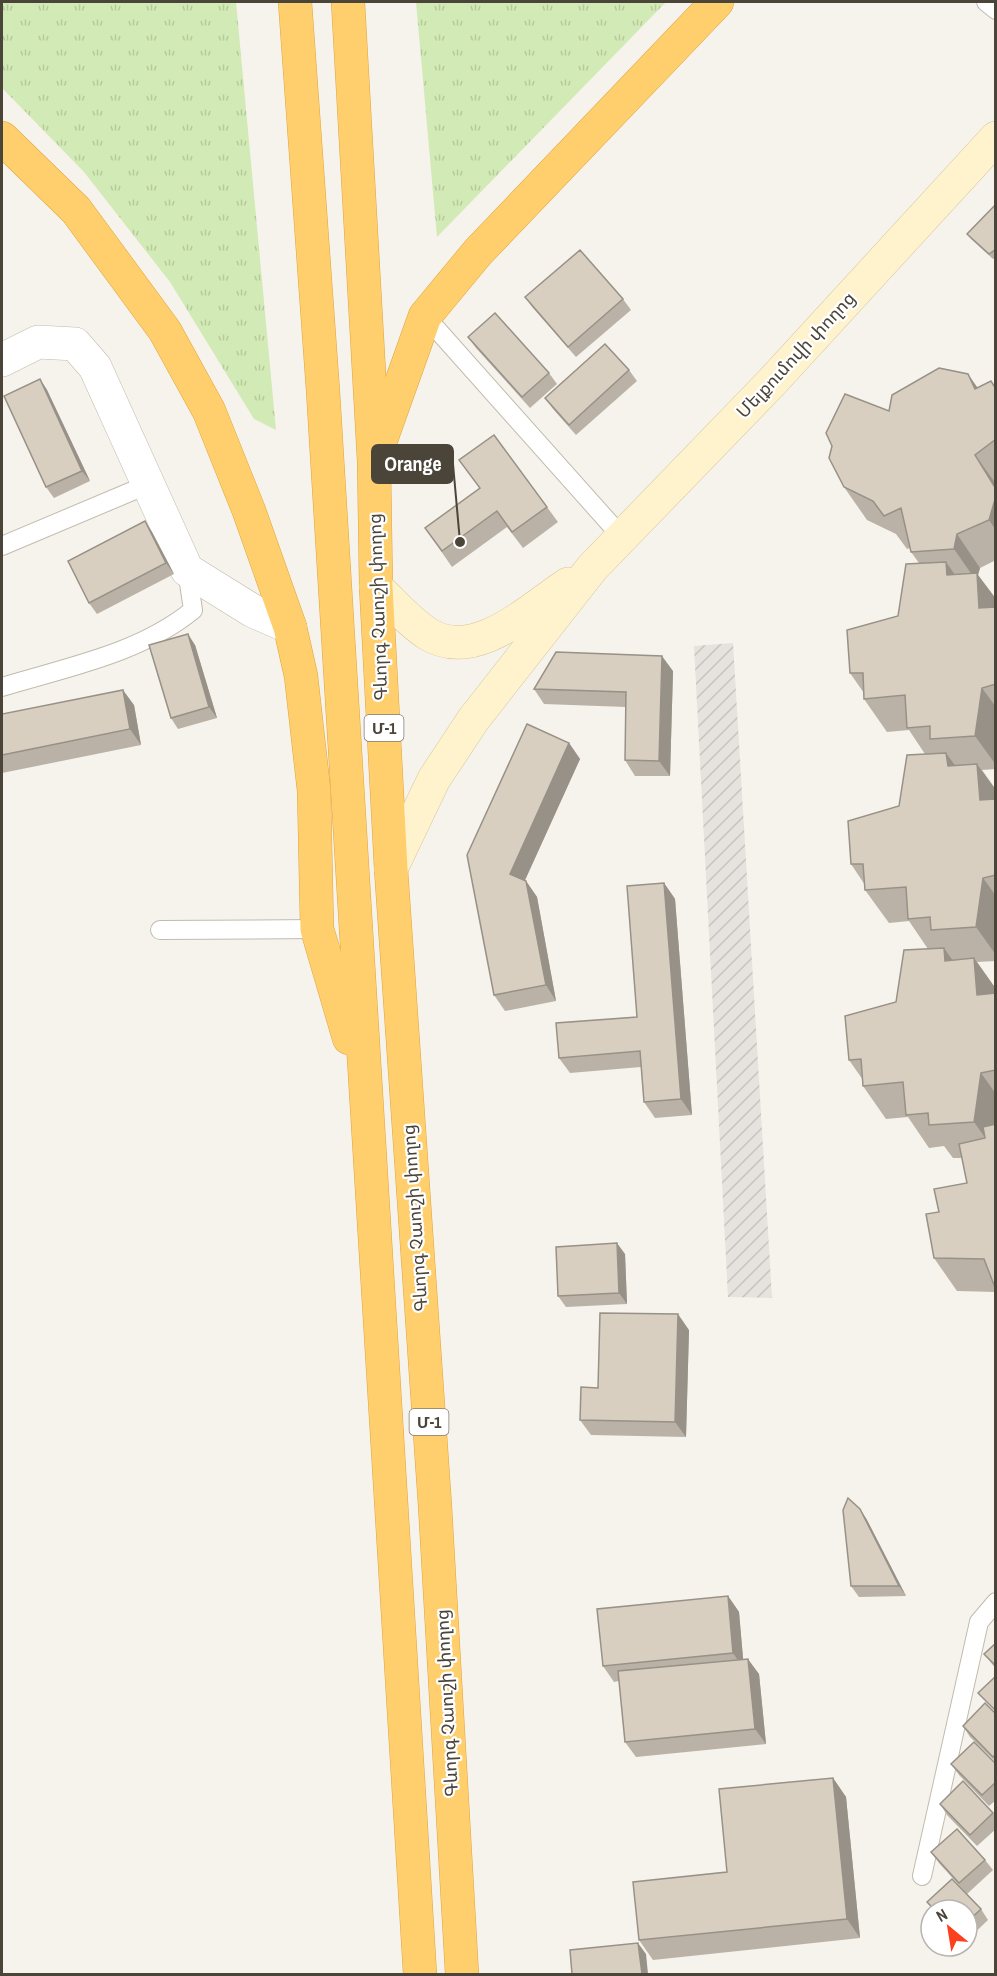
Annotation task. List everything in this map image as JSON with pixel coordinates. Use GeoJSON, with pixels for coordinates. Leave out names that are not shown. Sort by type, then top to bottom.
{"type":"FeatureCollection","features":[{"type":"Feature","properties":{"kind":"highway"},"geometry":{"type":"LineString","coordinates":[[295,2],[323,391],[366,1097]]}},
{"type":"Feature","properties":{"kind":"highway","name":"Գևորգ Չաուշի փողոց"},"geometry":{"type":"LineString","coordinates":[[348,2],[374,461],[376,587],[391,869],[435,1506],[462,1974]]}},
{"type":"Feature","properties":{"kind":"highway"},"geometry":{"type":"LineString","coordinates":[[374,461],[425,316],[478,252],[717,2]]}},
{"type":"Feature","properties":{"kind":"highway"},"geometry":{"type":"LineString","coordinates":[[2,138],[76,210],[165,331],[209,411],[249,511],[290,627],[302,676],[314,791],[317,929],[366,1097]]}},
{"type":"Feature","properties":{"kind":"highway","name":"Մ-1"},"geometry":{"type":"LineString","coordinates":[[366,1097],[420,1974]]}},
{"type":"Feature","properties":{"kind":"street","name":"Մելքումովի փողոց"},"geometry":{"type":"LineString","coordinates":[[391,869],[434,779],[473,720],[592,568],[771,383],[996,138]]}},
{"type":"Feature","properties":{"kind":"street"},"geometry":{"type":"LineString","coordinates":[[2,360],[38,342],[75,344],[94,367],[187,570],[253,611],[290,627]]}},
{"type":"Feature","properties":{"kind":"street","name":"Մելքումովի փողոց"},"geometry":{"type":"LineString","coordinates":[[376,587],[429,634],[455,644],[484,640],[592,568]]}},
{"type":"Feature","properties":{"kind":"lane"},"geometry":{"type":"LineString","coordinates":[[986,2],[996,10]]}},
{"type":"Feature","properties":{"kind":"lane"},"geometry":{"type":"LineString","coordinates":[[425,316],[621,536]]}},
{"type":"Feature","properties":{"kind":"lane"},"geometry":{"type":"LineString","coordinates":[[2,546],[149,484]]}},
{"type":"Feature","properties":{"kind":"lane"},"geometry":{"type":"LineString","coordinates":[[2,687],[118,652],[169,629],[193,610],[187,570]]}},
{"type":"Feature","properties":{"kind":"lane"},"geometry":{"type":"LineString","coordinates":[[160,930],[317,929]]}},
{"type":"Feature","properties":{"kind":"lane"},"geometry":{"type":"LineString","coordinates":[[922,1876],[979,1622],[996,1602]]}},
{"type":"Feature","properties":{"kind":"shaded area"},"geometry":{"type":"Polygon","coordinates":[[[733,643],[772,1298],[728,1297],[694,646],[733,643]]]}},
{"type":"Feature","properties":{"kind":"green space"},"geometry":{"type":"Polygon","coordinates":[[[2,2],[236,2],[276,430],[254,419],[170,282],[84,172],[2,88],[2,2]]]}},
{"type":"Feature","properties":{"kind":"green space"},"geometry":{"type":"Polygon","coordinates":[[[416,2],[666,2],[437,237],[416,2]]]}},
{"type":"Feature","properties":{"kind":"building"},"geometry":{"type":"Polygon","coordinates":[[[996,204],[996,249],[989,254],[967,234],[996,204]]]}},
{"type":"Feature","properties":{"kind":"building"},"geometry":{"type":"Polygon","coordinates":[[[580,250],[623,299],[568,347],[525,297],[580,250]]]}},
{"type":"Feature","properties":{"kind":"building"},"geometry":{"type":"Polygon","coordinates":[[[495,313],[549,373],[522,397],[468,337],[495,313]]]}},
{"type":"Feature","properties":{"kind":"building"},"geometry":{"type":"Polygon","coordinates":[[[605,344],[629,370],[569,425],[545,398],[605,344]]]}},
{"type":"Feature","properties":{"kind":"building"},"geometry":{"type":"Polygon","coordinates":[[[939,368],[968,374],[975,389],[991,381],[996,389],[996,439],[975,455],[996,489],[996,496],[989,520],[957,534],[954,549],[911,552],[901,508],[884,516],[873,501],[844,487],[829,458],[832,446],[826,433],[845,394],[889,411],[892,395],[939,368]]]}},
{"type":"Feature","properties":{"kind":"building"},"geometry":{"type":"Polygon","coordinates":[[[40,379],[82,471],[46,487],[4,396],[40,379]]]}},
{"type":"Feature","properties":{"kind":"building"},"geometry":{"type":"Polygon","coordinates":[[[494,435],[547,507],[512,532],[497,511],[442,551],[425,528],[480,488],[459,460],[494,435]]]}},
{"type":"Feature","properties":{"kind":"building"},"geometry":{"type":"Polygon","coordinates":[[[145,521],[166,563],[89,603],[68,561],[145,521]]]}},
{"type":"Feature","properties":{"kind":"building"},"geometry":{"type":"Polygon","coordinates":[[[946,562],[947,575],[977,573],[979,608],[996,607],[996,684],[982,688],[975,736],[930,739],[930,726],[907,728],[905,695],[864,699],[863,673],[850,673],[847,630],[898,616],[906,564],[946,562]]]}},
{"type":"Feature","properties":{"kind":"building"},"geometry":{"type":"Polygon","coordinates":[[[188,634],[209,707],[171,718],[149,645],[188,634]]]}},
{"type":"Feature","properties":{"kind":"building"},"geometry":{"type":"Polygon","coordinates":[[[556,652],[662,656],[659,761],[625,760],[626,692],[534,689],[556,652]]]}},
{"type":"Feature","properties":{"kind":"building"},"geometry":{"type":"Polygon","coordinates":[[[123,690],[130,729],[2,755],[2,714],[123,690]]]}},
{"type":"Feature","properties":{"kind":"building"},"geometry":{"type":"Polygon","coordinates":[[[527,724],[569,743],[510,874],[526,881],[546,985],[494,995],[467,855],[527,724]]]}},
{"type":"Feature","properties":{"kind":"building"},"geometry":{"type":"Polygon","coordinates":[[[946,753],[948,766],[977,764],[980,800],[996,799],[996,875],[983,878],[976,927],[931,930],[930,917],[908,919],[906,887],[865,890],[863,864],[851,864],[848,821],[899,806],[907,755],[946,753]]]}},
{"type":"Feature","properties":{"kind":"building"},"geometry":{"type":"Polygon","coordinates":[[[664,883],[681,1099],[644,1102],[640,1051],[559,1058],[556,1023],[637,1017],[627,886],[664,883]]]}},
{"type":"Feature","properties":{"kind":"building"},"geometry":{"type":"Polygon","coordinates":[[[944,948],[945,961],[974,958],[977,995],[996,993],[996,1070],[981,1073],[974,1122],[929,1125],[928,1113],[906,1115],[903,1082],[863,1086],[861,1059],[849,1060],[845,1016],[896,1002],[904,950],[944,948]]]}},
{"type":"Feature","properties":{"kind":"building"},"geometry":{"type":"Polygon","coordinates":[[[996,1124],[996,1290],[984,1259],[934,1258],[926,1214],[939,1212],[934,1189],[967,1183],[959,1144],[985,1138],[983,1127],[996,1124]]]}},
{"type":"Feature","properties":{"kind":"building"},"geometry":{"type":"Polygon","coordinates":[[[617,1243],[619,1293],[558,1296],[556,1247],[617,1243]]]}},
{"type":"Feature","properties":{"kind":"building"},"geometry":{"type":"Polygon","coordinates":[[[600,1313],[678,1314],[675,1422],[580,1420],[581,1387],[598,1388],[600,1313]]]}},
{"type":"Feature","properties":{"kind":"building"},"geometry":{"type":"Polygon","coordinates":[[[848,1498],[860,1509],[899,1586],[851,1586],[843,1510],[848,1498]]]}},
{"type":"Feature","properties":{"kind":"building"},"geometry":{"type":"Polygon","coordinates":[[[728,1596],[733,1653],[603,1666],[597,1609],[728,1596]]]}},
{"type":"Feature","properties":{"kind":"building"},"geometry":{"type":"Polygon","coordinates":[[[996,1643],[996,1666],[984,1654],[996,1643]]]}},
{"type":"Feature","properties":{"kind":"building"},"geometry":{"type":"Polygon","coordinates":[[[748,1659],[755,1729],[625,1742],[618,1671],[748,1659]]]}},
{"type":"Feature","properties":{"kind":"building"},"geometry":{"type":"Polygon","coordinates":[[[996,1676],[996,1711],[978,1693],[996,1676]]]}},
{"type":"Feature","properties":{"kind":"building"},"geometry":{"type":"Polygon","coordinates":[[[985,1703],[996,1714],[996,1754],[993,1757],[963,1726],[985,1703]]]}},
{"type":"Feature","properties":{"kind":"building"},"geometry":{"type":"Polygon","coordinates":[[[974,1742],[996,1764],[996,1782],[982,1795],[951,1764],[974,1742]]]}},
{"type":"Feature","properties":{"kind":"building"},"geometry":{"type":"Polygon","coordinates":[[[833,1778],[847,1919],[639,1940],[633,1882],[727,1872],[719,1789],[833,1778]]]}},
{"type":"Feature","properties":{"kind":"building"},"geometry":{"type":"Polygon","coordinates":[[[963,1781],[993,1813],[970,1835],[940,1804],[963,1781]]]}},
{"type":"Feature","properties":{"kind":"building"},"geometry":{"type":"Polygon","coordinates":[[[957,1829],[985,1860],[959,1883],[931,1852],[957,1829]]]}},
{"type":"Feature","properties":{"kind":"building"},"geometry":{"type":"Polygon","coordinates":[[[952,1879],[970,1898],[931,1898],[952,1879]]]}},
{"type":"Feature","properties":{"kind":"building"},"geometry":{"type":"Polygon","coordinates":[[[638,1943],[642,1974],[572,1974],[570,1950],[638,1943]]]}},
{"type":"Feature","properties":{"kind":"place","name":"Orange"},"geometry":{"type":"Point","coordinates":[460,542]}}]}
